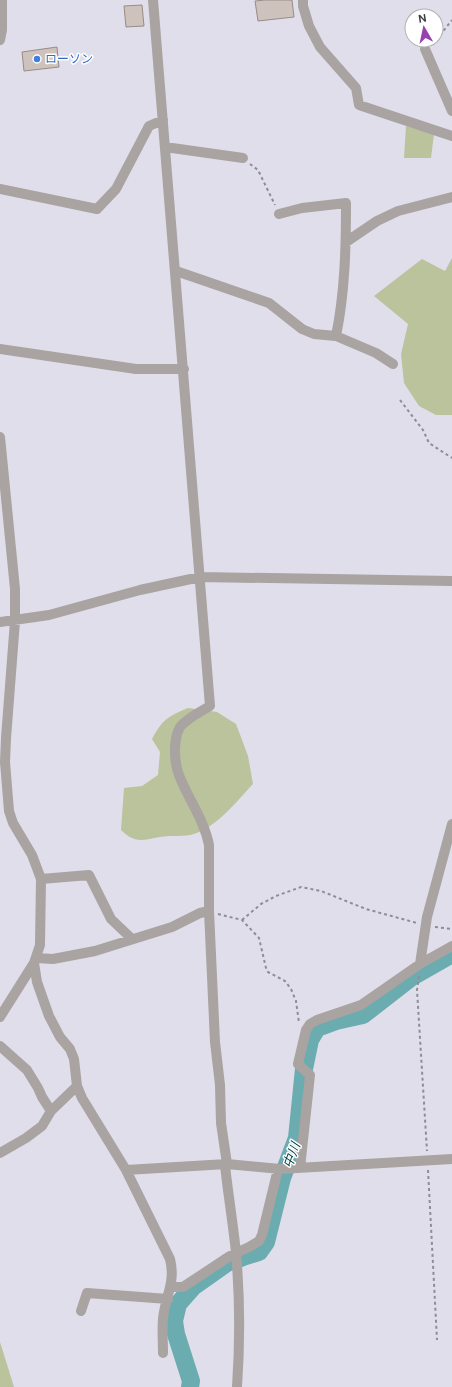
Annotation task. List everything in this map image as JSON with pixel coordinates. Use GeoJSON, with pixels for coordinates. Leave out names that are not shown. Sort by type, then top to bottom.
{"type":"FeatureCollection","features":[{"type":"Feature","properties":{"kind":"street"},"geometry":{"type":"LineString","coordinates":[[0,40],[2,30],[2,0]]}},
{"type":"Feature","properties":{"kind":"street"},"geometry":{"type":"LineString","coordinates":[[153,0],[184,369],[210,706],[187,720],[180,728],[175,741],[178,774],[198,812],[207,835],[209,845],[209,911],[216,1042],[220,1084],[221,1123],[236,1253],[238,1296],[237,1387]]}},
{"type":"Feature","properties":{"kind":"street"},"geometry":{"type":"LineString","coordinates":[[303,0],[303,6],[309,26],[314,36],[320,47],[356,88],[359,105],[452,136]]}},
{"type":"Feature","properties":{"kind":"street"},"geometry":{"type":"LineString","coordinates":[[425,49],[452,111]]}},
{"type":"Feature","properties":{"kind":"street"},"geometry":{"type":"LineString","coordinates":[[0,189],[97,208],[116,189],[149,126],[163,120]]}},
{"type":"Feature","properties":{"kind":"street"},"geometry":{"type":"LineString","coordinates":[[166,147],[242,158]]}},
{"type":"Feature","properties":{"kind":"street"},"geometry":{"type":"LineString","coordinates":[[346,242],[377,221],[398,211],[452,197]]}},
{"type":"Feature","properties":{"kind":"street"},"geometry":{"type":"LineString","coordinates":[[279,214],[302,208],[346,203],[346,242],[342,294],[336,336]]}},
{"type":"Feature","properties":{"kind":"street"},"geometry":{"type":"LineString","coordinates":[[176,271],[269,303],[302,329],[314,334],[336,336],[376,353],[393,364]]}},
{"type":"Feature","properties":{"kind":"street"},"geometry":{"type":"LineString","coordinates":[[0,349],[136,369],[184,369]]}},
{"type":"Feature","properties":{"kind":"street"},"geometry":{"type":"LineString","coordinates":[[0,443],[15,589],[15,621],[5,762],[10,811],[13,823],[32,855],[41,879],[40,945],[35,961],[0,1016]]}},
{"type":"Feature","properties":{"kind":"street"},"geometry":{"type":"LineString","coordinates":[[0,622],[49,616],[140,590],[200,577],[452,581]]}},
{"type":"Feature","properties":{"kind":"street"},"geometry":{"type":"LineString","coordinates":[[420,964],[426,917],[452,824]]}},
{"type":"Feature","properties":{"kind":"street"},"geometry":{"type":"LineString","coordinates":[[41,879],[89,875],[111,919],[132,939]]}},
{"type":"Feature","properties":{"kind":"street"},"geometry":{"type":"LineString","coordinates":[[35,961],[95,951],[172,927],[200,913],[209,911]]}},
{"type":"Feature","properties":{"kind":"street"},"geometry":{"type":"LineString","coordinates":[[171,1287],[183,1287],[236,1253],[259,1241],[287,1169],[310,1075],[298,1064],[306,1030],[310,1024],[317,1020],[361,1005],[420,964],[452,946]]}},
{"type":"Feature","properties":{"kind":"street"},"geometry":{"type":"LineString","coordinates":[[35,961],[37,982],[49,1016],[74,1059],[77,1086],[126,1170],[170,1259],[173,1270],[171,1287],[165,1305],[163,1320],[163,1353]]}},
{"type":"Feature","properties":{"kind":"street"},"geometry":{"type":"LineString","coordinates":[[0,1046],[27,1070],[51,1111]]}},
{"type":"Feature","properties":{"kind":"street"},"geometry":{"type":"LineString","coordinates":[[0,1153],[26,1138],[42,1126],[51,1111],[77,1086]]}},
{"type":"Feature","properties":{"kind":"street"},"geometry":{"type":"LineString","coordinates":[[126,1170],[226,1165],[287,1169],[452,1159]]}},
{"type":"Feature","properties":{"kind":"street"},"geometry":{"type":"LineString","coordinates":[[81,1311],[87,1293],[168,1299]]}},
{"type":"Feature","properties":{"kind":"path"},"geometry":{"type":"LineString","coordinates":[[444,30],[452,20]]}},
{"type":"Feature","properties":{"kind":"path"},"geometry":{"type":"LineString","coordinates":[[242,158],[258,170],[279,214]]}},
{"type":"Feature","properties":{"kind":"path"},"geometry":{"type":"LineString","coordinates":[[400,400],[423,430],[429,443],[452,458]]}},
{"type":"Feature","properties":{"kind":"path"},"geometry":{"type":"LineString","coordinates":[[242,920],[261,904],[276,896],[301,887],[321,890],[366,909],[426,926],[452,929]]}},
{"type":"Feature","properties":{"kind":"path"},"geometry":{"type":"LineString","coordinates":[[209,911],[242,920],[259,938],[268,972],[285,981],[291,989],[296,1001],[303,1042]]}},
{"type":"Feature","properties":{"kind":"green space"},"geometry":{"type":"Polygon","coordinates":[[[406,126],[434,134],[431,158],[404,158],[406,126]]]}},
{"type":"Feature","properties":{"kind":"green space"},"geometry":{"type":"Polygon","coordinates":[[[452,258],[452,415],[436,415],[419,406],[404,383],[401,354],[408,324],[374,296],[422,259],[445,271],[452,258]]]}},
{"type":"Feature","properties":{"kind":"green space"},"geometry":{"type":"Polygon","coordinates":[[[188,708],[217,712],[236,724],[248,756],[253,784],[219,819],[203,830],[194,834],[164,836],[144,840],[135,839],[121,830],[124,788],[142,786],[158,775],[160,752],[152,739],[166,719],[188,708]]]}},
{"type":"Feature","properties":{"kind":"green space"},"geometry":{"type":"Polygon","coordinates":[[[0,1342],[14,1387],[0,1387],[0,1342]]]}},
{"type":"Feature","properties":{"kind":"building"},"geometry":{"type":"Polygon","coordinates":[[[292,0],[294,17],[258,21],[255,1],[292,0]]]}},
{"type":"Feature","properties":{"kind":"building"},"geometry":{"type":"Polygon","coordinates":[[[142,5],[144,26],[126,27],[124,6],[142,5]]]}},
{"type":"Feature","properties":{"kind":"building"},"geometry":{"type":"Polygon","coordinates":[[[57,47],[59,67],[24,71],[22,52],[57,47]]]}},
{"type":"Feature","properties":{"kind":"waterway","name":"中川"},"geometry":{"type":"LineString","coordinates":[[190,1387],[191,1381],[176,1334],[174,1321],[178,1304],[193,1287],[227,1263],[259,1252],[266,1242],[282,1178],[297,1138],[304,1069],[310,1040],[317,1028],[336,1021],[363,1015],[412,977],[452,954]]}},
{"type":"Feature","properties":{"kind":"place","name":"ローソン"},"geometry":{"type":"Point","coordinates":[37,59]}}]}
